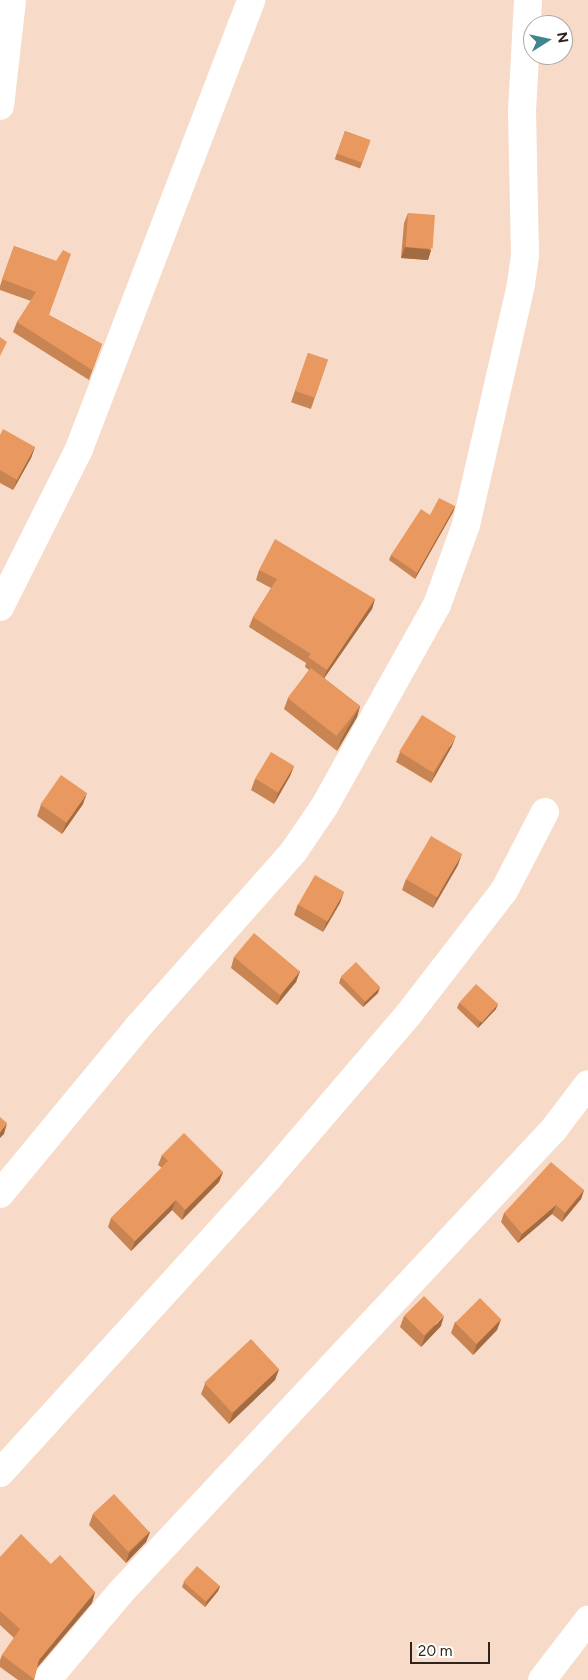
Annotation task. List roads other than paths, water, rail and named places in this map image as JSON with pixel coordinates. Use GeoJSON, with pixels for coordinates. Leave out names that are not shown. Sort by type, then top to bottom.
{"type":"FeatureCollection","features":[{"type":"Feature","properties":{"kind":"street"},"geometry":{"type":"LineString","coordinates":[[0,106],[12,0]]}},
{"type":"Feature","properties":{"kind":"street"},"geometry":{"type":"LineString","coordinates":[[0,607],[79,449],[251,0]]}},
{"type":"Feature","properties":{"kind":"street"},"geometry":{"type":"LineString","coordinates":[[0,1194],[138,1027],[294,851],[324,807],[437,605],[466,525],[521,284],[525,255],[522,111],[528,0]]}},
{"type":"Feature","properties":{"kind":"street"},"geometry":{"type":"LineString","coordinates":[[0,1473],[270,1176],[408,1015],[504,892],[545,812]]}},
{"type":"Feature","properties":{"kind":"street"},"geometry":{"type":"LineString","coordinates":[[47,1680],[120,1593],[554,1129],[588,1084]]}},
{"type":"Feature","properties":{"kind":"street"},"geometry":{"type":"LineString","coordinates":[[542,1680],[588,1620]]}}]}
